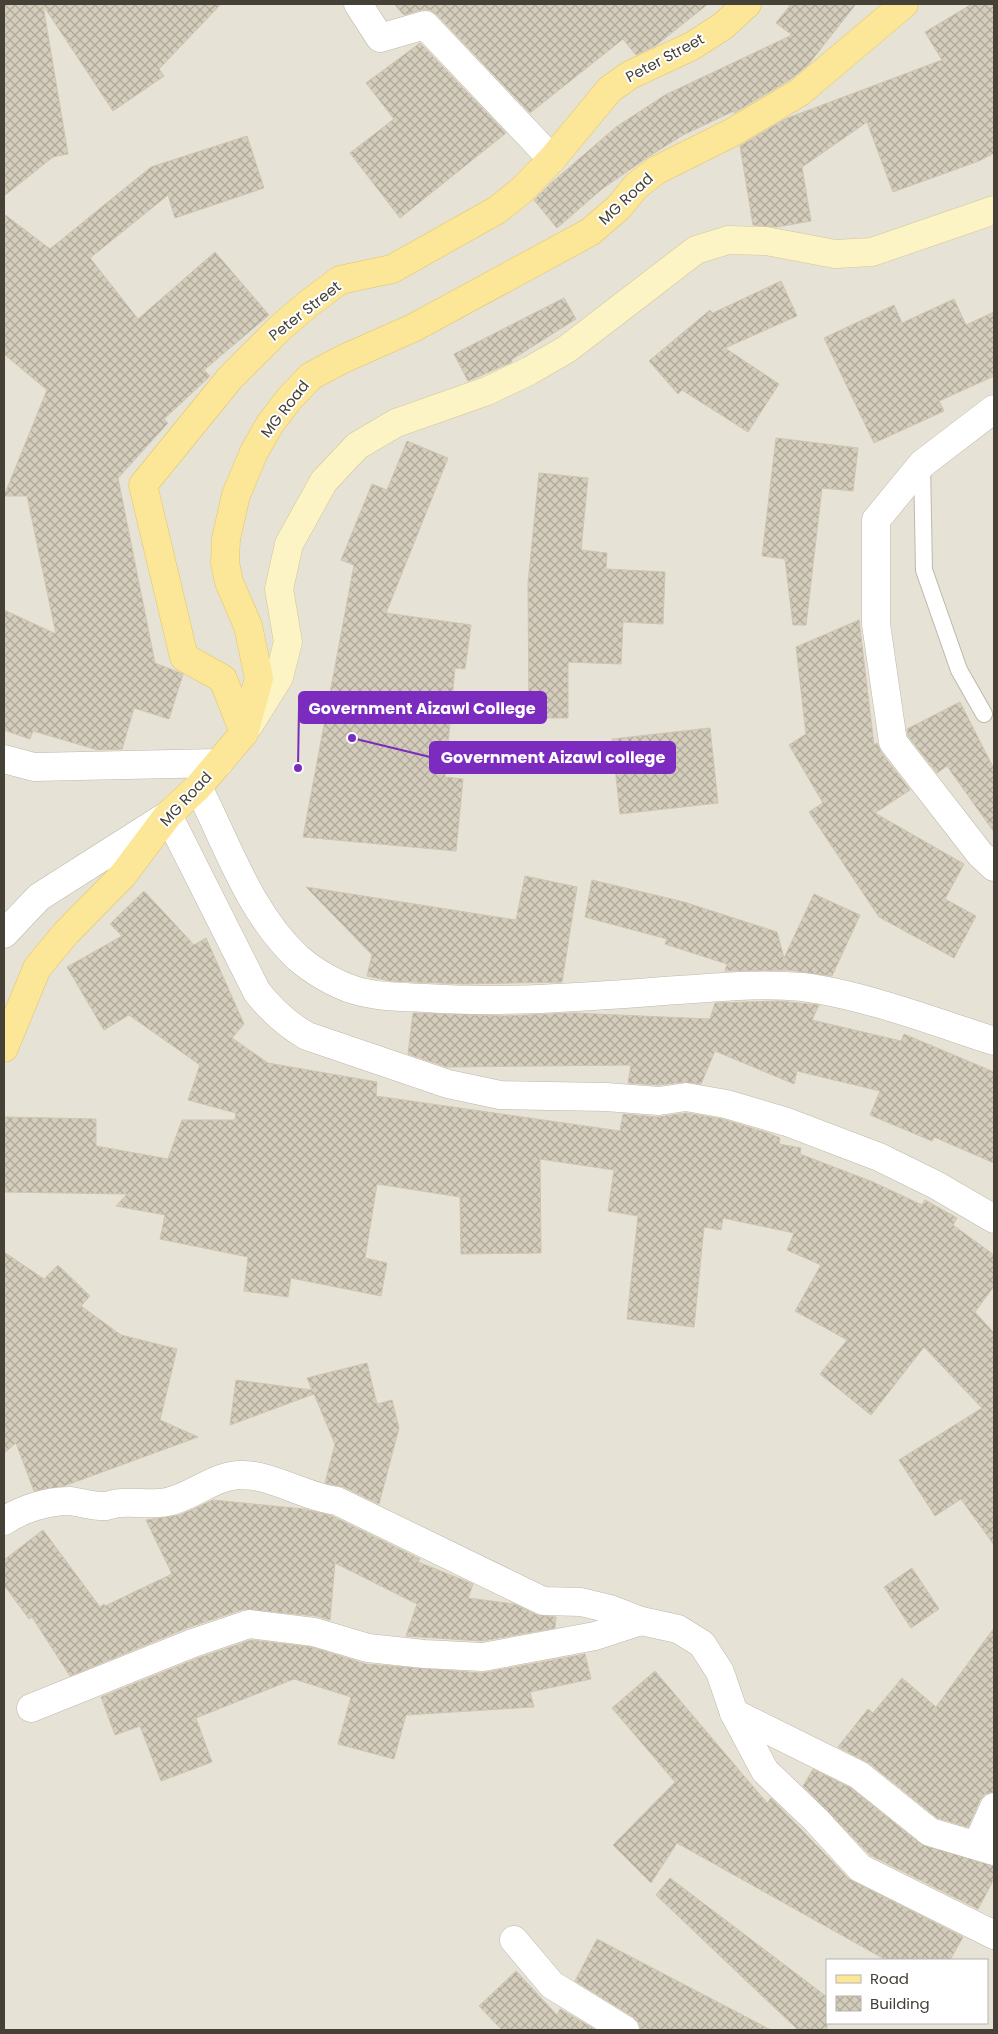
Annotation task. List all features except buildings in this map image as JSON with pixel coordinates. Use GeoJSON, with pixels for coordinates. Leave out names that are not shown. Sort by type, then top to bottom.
{"type":"FeatureCollection","features":[{"type":"Feature","properties":{"kind":"main road","name":"Peter Street"},"geometry":{"type":"LineString","coordinates":[[244,733],[223,679],[184,657],[143,485],[230,378],[281,327],[308,304],[340,280],[392,269],[460,233],[497,210],[516,195],[552,159],[610,88],[630,75],[692,46],[723,26],[747,4]]}},
{"type":"Feature","properties":{"kind":"main road","name":"MG Road"},"geometry":{"type":"LineString","coordinates":[[4,1048],[37,968],[66,933],[123,875],[168,815],[198,787],[244,733],[259,678],[248,626],[229,582],[225,563],[226,539],[236,495],[254,452],[270,424],[289,399],[311,376],[343,359],[413,328],[590,232],[619,206],[636,186],[657,170],[733,132],[800,92],[904,4]]}},
{"type":"Feature","properties":{"kind":"main road"},"geometry":{"type":"LineString","coordinates":[[244,733],[279,677],[288,642],[279,589],[289,544],[324,481],[357,446],[396,423],[487,391],[529,371],[567,349],[696,250],[728,240],[766,241],[835,254],[872,252],[994,210]]}},
{"type":"Feature","properties":{"kind":"street"},"geometry":{"type":"LineString","coordinates":[[358,4],[380,38],[425,26],[552,159]]}},
{"type":"Feature","properties":{"kind":"street"},"geometry":{"type":"LineString","coordinates":[[994,409],[922,464],[876,520],[876,624],[893,742],[980,854],[994,867]]}},
{"type":"Feature","properties":{"kind":"street"},"geometry":{"type":"LineString","coordinates":[[4,759],[34,767],[219,763]]}},
{"type":"Feature","properties":{"kind":"street"},"geometry":{"type":"LineString","coordinates":[[198,787],[225,840],[241,879],[278,936],[300,959],[328,978],[355,990],[391,996],[480,1002],[769,985],[803,988],[843,995],[994,1041]]}},
{"type":"Feature","properties":{"kind":"street"},"geometry":{"type":"LineString","coordinates":[[4,921],[38,897],[168,815],[257,992],[270,1009],[286,1024],[307,1036],[448,1084],[500,1095],[606,1096],[659,1101],[686,1097],[726,1104],[787,1122],[880,1157],[936,1185],[994,1219]]}},
{"type":"Feature","properties":{"kind":"street"},"geometry":{"type":"LineString","coordinates":[[4,934],[38,897]]}},
{"type":"Feature","properties":{"kind":"street"},"geometry":{"type":"LineString","coordinates":[[4,1521],[24,1510],[67,1501],[106,1506],[119,1503],[151,1504],[169,1502],[216,1480],[238,1475],[287,1485],[308,1495],[336,1501],[542,1601],[581,1602],[610,1609],[641,1621],[678,1629],[702,1644],[720,1672],[734,1713],[765,1771],[816,1820],[860,1868],[994,1935]]}},
{"type":"Feature","properties":{"kind":"street"},"geometry":{"type":"LineString","coordinates":[[32,1708],[194,1643],[249,1624],[314,1632],[368,1648],[424,1654],[483,1657],[595,1636],[641,1621]]}},
{"type":"Feature","properties":{"kind":"street"},"geometry":{"type":"LineString","coordinates":[[734,1713],[859,1775],[930,1832],[986,1848],[994,1807]]}},
{"type":"Feature","properties":{"kind":"street"},"geometry":{"type":"LineString","coordinates":[[514,1940],[552,1985],[625,2030]]}},
{"type":"Feature","properties":{"kind":"lane"},"geometry":{"type":"LineString","coordinates":[[922,464],[924,570],[959,670],[984,714]]}},
{"type":"Feature","properties":{"kind":"shaded area"},"geometry":{"type":"Polygon","coordinates":[[[4,4],[994,4],[994,2030],[4,2030],[4,4]]]}},
{"type":"Feature","properties":{"kind":"place","name":"Government Aizawl college"},"geometry":{"type":"Point","coordinates":[352,738]}},
{"type":"Feature","properties":{"kind":"place","name":"Government Aizawl College"},"geometry":{"type":"Point","coordinates":[298,768]}}]}
